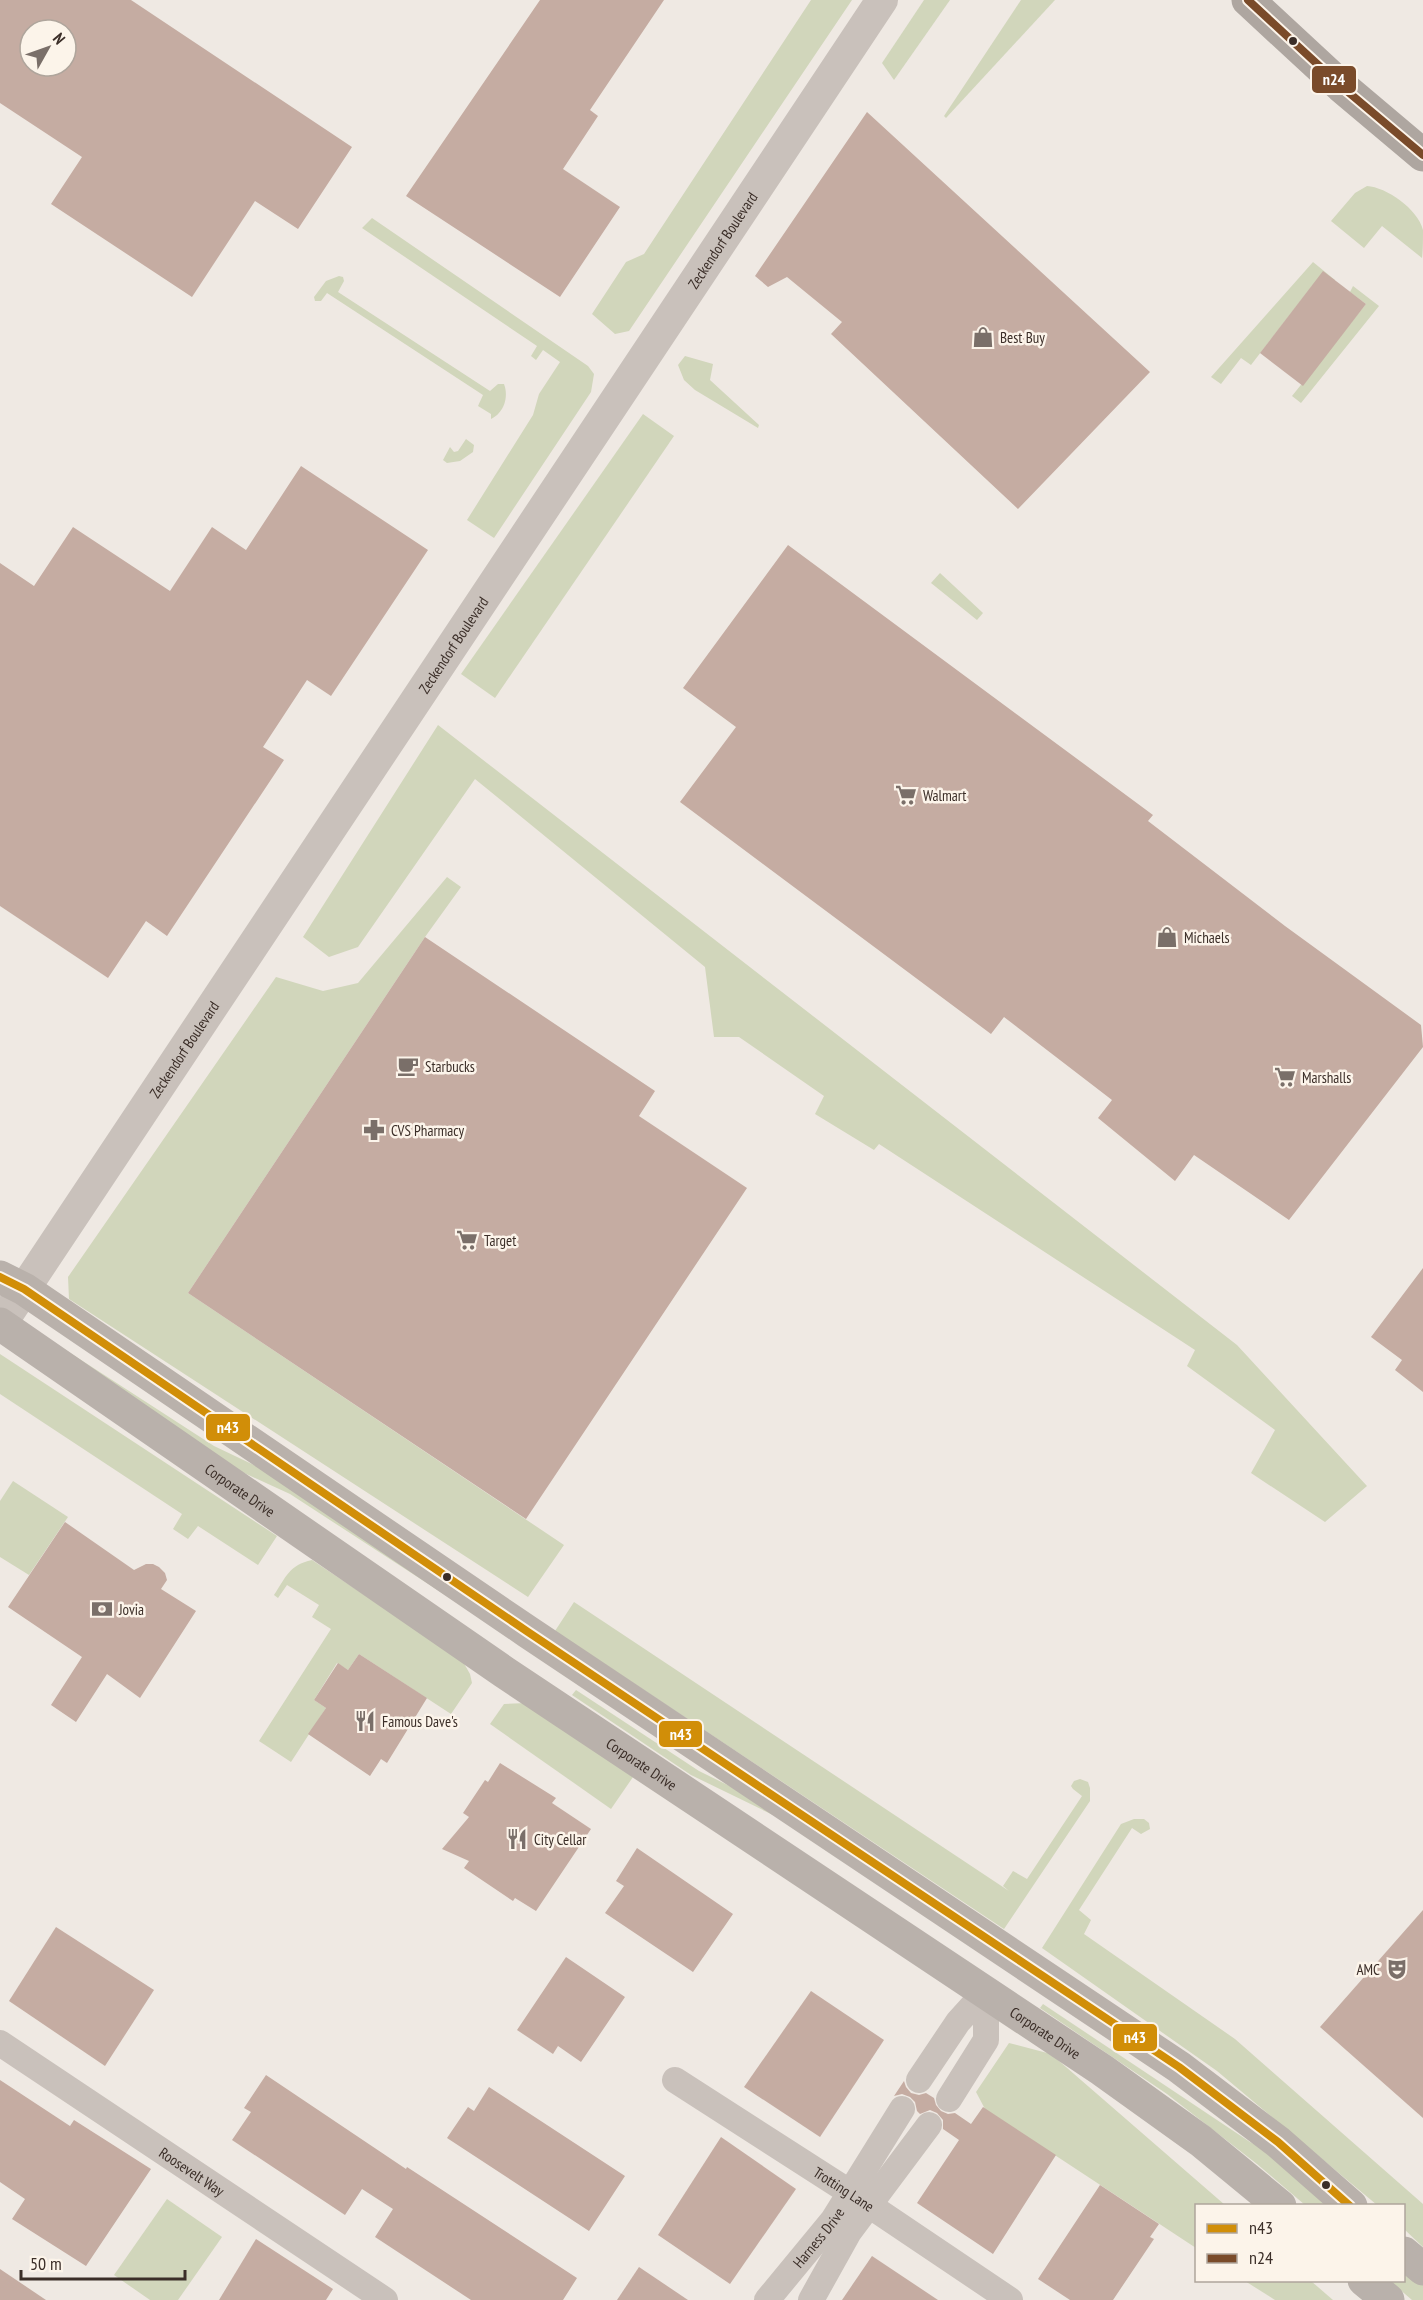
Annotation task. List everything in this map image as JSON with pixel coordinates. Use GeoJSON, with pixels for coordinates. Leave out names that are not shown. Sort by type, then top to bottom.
{"type":"FeatureCollection","features":[{"type":"Feature","properties":{"kind":"main road"},"geometry":{"type":"LineString","coordinates":[[1248,0],[1341,86],[1423,155]]}},
{"type":"Feature","properties":{"kind":"main road"},"geometry":{"type":"LineString","coordinates":[[12,1283],[567,1658],[1171,2061],[1278,2142],[1350,2204]]}},
{"type":"Feature","properties":{"kind":"main road","name":"Corporate Drive"},"geometry":{"type":"LineString","coordinates":[[0,1324],[504,1672],[965,1980],[986,1991],[1168,2116],[1279,2204]]}},
{"type":"Feature","properties":{"kind":"main road"},"geometry":{"type":"LineString","coordinates":[[1405,2254],[1423,2269]]}},
{"type":"Feature","properties":{"kind":"main road"},"geometry":{"type":"LineString","coordinates":[[1366,2282],[1388,2300]]}},
{"type":"Feature","properties":{"kind":"street","name":"Zeckendorf Boulevard"},"geometry":{"type":"LineString","coordinates":[[0,1324],[12,1283],[882,0]]}},
{"type":"Feature","properties":{"kind":"street"},"geometry":{"type":"LineString","coordinates":[[919,2080],[958,2022],[986,1991]]}},
{"type":"Feature","properties":{"kind":"street"},"geometry":{"type":"LineString","coordinates":[[950,2099],[986,2040],[986,1991]]}},
{"type":"Feature","properties":{"kind":"street","name":"Roosevelt Way"},"geometry":{"type":"LineString","coordinates":[[0,2043],[385,2300]]}},
{"type":"Feature","properties":{"kind":"street","name":"Trotting Lane"},"geometry":{"type":"LineString","coordinates":[[675,2080],[1010,2300]]}},
{"type":"Feature","properties":{"kind":"street","name":"Harness Drive"},"geometry":{"type":"LineString","coordinates":[[767,2300],[833,2220],[859,2199],[922,2134],[897,2118],[859,2199],[849,2232],[812,2300]]}},
{"type":"Feature","properties":{"kind":"green space"},"geometry":{"type":"Polygon","coordinates":[[[811,0],[852,0],[629,331],[615,334],[592,314],[626,262],[644,254],[811,0]]]}},
{"type":"Feature","properties":{"kind":"green space"},"geometry":{"type":"Polygon","coordinates":[[[924,0],[950,0],[894,80],[882,63],[924,0]]]}},
{"type":"Feature","properties":{"kind":"green space"},"geometry":{"type":"Polygon","coordinates":[[[1021,0],[1055,0],[946,118],[944,116],[1021,0]]]}},
{"type":"Feature","properties":{"kind":"green space"},"geometry":{"type":"Polygon","coordinates":[[[1367,186],[1392,195],[1415,214],[1423,230],[1422,258],[1382,226],[1364,248],[1331,221],[1355,193],[1367,186]]]}},
{"type":"Feature","properties":{"kind":"green space"},"geometry":{"type":"Polygon","coordinates":[[[372,218],[588,366],[594,374],[591,392],[494,538],[467,520],[533,415],[539,394],[560,362],[543,350],[536,360],[531,356],[537,346],[362,228],[372,218]]]}},
{"type":"Feature","properties":{"kind":"green space"},"geometry":{"type":"Polygon","coordinates":[[[1313,262],[1335,280],[1312,286],[1251,365],[1241,358],[1221,384],[1211,377],[1313,262]]]}},
{"type":"Feature","properties":{"kind":"green space"},"geometry":{"type":"Polygon","coordinates":[[[339,276],[343,277],[344,281],[338,292],[490,391],[498,384],[504,384],[506,399],[499,413],[491,419],[491,414],[478,406],[483,395],[327,293],[321,301],[315,301],[314,297],[326,281],[339,276]]]}},
{"type":"Feature","properties":{"kind":"green space"},"geometry":{"type":"Polygon","coordinates":[[[1353,286],[1379,306],[1301,403],[1292,396],[1366,304],[1350,292],[1353,286]]]}},
{"type":"Feature","properties":{"kind":"green space"},"geometry":{"type":"Polygon","coordinates":[[[685,356],[713,364],[710,380],[759,425],[758,428],[695,390],[684,380],[678,365],[685,356]]]}},
{"type":"Feature","properties":{"kind":"green space"},"geometry":{"type":"Polygon","coordinates":[[[643,414],[674,436],[495,698],[461,674],[643,414]]]}},
{"type":"Feature","properties":{"kind":"green space"},"geometry":{"type":"Polygon","coordinates":[[[466,439],[474,445],[473,452],[460,461],[447,463],[443,460],[450,447],[454,452],[458,451],[466,439]]]}},
{"type":"Feature","properties":{"kind":"green space"},"geometry":{"type":"Polygon","coordinates":[[[940,573],[983,613],[977,620],[931,583],[940,573]]]}},
{"type":"Feature","properties":{"kind":"green space"},"geometry":{"type":"Polygon","coordinates":[[[438,725],[1237,1345],[1367,1486],[1325,1522],[1251,1473],[1275,1430],[1187,1366],[1195,1350],[879,1144],[874,1150],[815,1114],[824,1096],[739,1037],[714,1037],[705,967],[475,779],[358,947],[329,957],[303,937],[438,725]]]}},
{"type":"Feature","properties":{"kind":"green space"},"geometry":{"type":"Polygon","coordinates":[[[447,877],[461,887],[425,937],[188,1293],[564,1545],[528,1597],[69,1299],[68,1277],[276,977],[323,991],[358,983],[447,877]]]}},
{"type":"Feature","properties":{"kind":"green space"},"geometry":{"type":"Polygon","coordinates":[[[58,1345],[214,1446],[273,1474],[485,1621],[290,1494],[229,1466],[58,1345]]]}},
{"type":"Feature","properties":{"kind":"green space"},"geometry":{"type":"Polygon","coordinates":[[[0,1354],[277,1536],[258,1565],[198,1526],[188,1539],[173,1529],[182,1514],[0,1394],[0,1354]]]}},
{"type":"Feature","properties":{"kind":"green space"},"geometry":{"type":"Polygon","coordinates":[[[13,1481],[68,1517],[29,1575],[0,1557],[0,1501],[13,1481]]]}},
{"type":"Feature","properties":{"kind":"green space"},"geometry":{"type":"Polygon","coordinates":[[[312,1560],[462,1660],[472,1683],[451,1714],[359,1654],[348,1670],[337,1663],[314,1700],[326,1708],[291,1762],[259,1741],[331,1629],[312,1617],[319,1605],[287,1585],[278,1598],[274,1595],[293,1569],[312,1560]]]}},
{"type":"Feature","properties":{"kind":"green space"},"geometry":{"type":"Polygon","coordinates":[[[574,1602],[1009,1891],[1003,1886],[1013,1871],[1027,1879],[1082,1796],[1071,1786],[1074,1781],[1080,1779],[1088,1782],[1090,1801],[1004,1929],[555,1631],[574,1602]]]}},
{"type":"Feature","properties":{"kind":"green space"},"geometry":{"type":"Polygon","coordinates":[[[576,1690],[699,1771],[754,1798],[773,1815],[691,1775],[572,1695],[576,1690]]]}},
{"type":"Feature","properties":{"kind":"green space"},"geometry":{"type":"Polygon","coordinates":[[[527,1703],[633,1777],[611,1809],[490,1724],[504,1704],[527,1703]]]}},
{"type":"Feature","properties":{"kind":"green space"},"geometry":{"type":"Polygon","coordinates":[[[1134,1819],[1144,1819],[1149,1823],[1150,1829],[1141,1834],[1132,1828],[1079,1910],[1091,1920],[1084,1934],[1235,2039],[1423,2204],[1423,2247],[1405,2230],[1405,2204],[1376,2204],[1217,2071],[1042,1948],[1121,1824],[1134,1819]]]}},
{"type":"Feature","properties":{"kind":"green space"},"geometry":{"type":"Polygon","coordinates":[[[1043,2004],[1250,2142],[1273,2154],[1336,2204],[1304,2204],[1257,2164],[1167,2094],[1040,2008],[1043,2004]]]}},
{"type":"Feature","properties":{"kind":"green space"},"geometry":{"type":"Polygon","coordinates":[[[1009,2043],[1051,2054],[1224,2204],[1195,2204],[1195,2247],[985,2109],[976,2092],[1009,2043]]]}},
{"type":"Feature","properties":{"kind":"green space"},"geometry":{"type":"Polygon","coordinates":[[[167,2199],[222,2237],[178,2300],[150,2300],[114,2275],[167,2199]]]}},
{"type":"Feature","properties":{"kind":"green space"},"geometry":{"type":"Polygon","coordinates":[[[1405,2268],[1423,2285],[1423,2300],[1412,2300],[1391,2282],[1405,2282],[1405,2268]]]}},
{"type":"Feature","properties":{"kind":"green space"},"geometry":{"type":"Polygon","coordinates":[[[1247,2282],[1312,2282],[1333,2300],[1275,2300],[1247,2282]]]}},
{"type":"Feature","properties":{"kind":"building"},"geometry":{"type":"Polygon","coordinates":[[[0,0],[131,0],[352,147],[298,229],[255,201],[192,297],[51,204],[82,157],[0,103],[0,0]]]}},
{"type":"Feature","properties":{"kind":"building"},"geometry":{"type":"Polygon","coordinates":[[[540,0],[664,0],[590,110],[598,116],[563,169],[620,207],[560,297],[406,196],[540,0]]]}},
{"type":"Feature","properties":{"kind":"building"},"geometry":{"type":"Polygon","coordinates":[[[867,112],[1150,372],[1018,509],[831,334],[842,322],[787,277],[768,287],[755,276],[867,112]]]}},
{"type":"Feature","properties":{"kind":"building"},"geometry":{"type":"Polygon","coordinates":[[[1323,271],[1366,304],[1303,386],[1260,353],[1323,271]]]}},
{"type":"Feature","properties":{"kind":"building"},"geometry":{"type":"Polygon","coordinates":[[[301,466],[428,550],[331,696],[307,680],[263,747],[284,760],[167,936],[146,921],[108,978],[0,906],[0,563],[34,586],[73,527],[170,591],[212,527],[246,550],[301,466]]]}},
{"type":"Feature","properties":{"kind":"building"},"geometry":{"type":"Polygon","coordinates":[[[788,545],[1153,815],[1148,821],[1285,926],[1421,1025],[1423,1047],[1289,1220],[1194,1155],[1175,1181],[1098,1118],[1112,1100],[1004,1017],[991,1034],[680,802],[736,727],[683,688],[788,545]]]}},
{"type":"Feature","properties":{"kind":"building","name":"Target"},"geometry":{"type":"Polygon","coordinates":[[[425,937],[655,1091],[639,1116],[747,1188],[526,1519],[188,1293],[425,937]]]}},
{"type":"Feature","properties":{"kind":"building"},"geometry":{"type":"Polygon","coordinates":[[[1423,1268],[1423,1392],[1395,1370],[1402,1360],[1371,1337],[1423,1268]]]}},
{"type":"Feature","properties":{"kind":"building","name":"Jovia"},"geometry":{"type":"Polygon","coordinates":[[[65,1522],[134,1570],[146,1564],[159,1567],[165,1573],[167,1580],[161,1589],[196,1611],[140,1698],[107,1674],[76,1722],[51,1705],[82,1657],[8,1607],[65,1522]]]}},
{"type":"Feature","properties":{"kind":"building","name":"Famous Dave's"},"geometry":{"type":"Polygon","coordinates":[[[359,1654],[427,1698],[387,1763],[381,1759],[370,1776],[308,1734],[326,1708],[314,1700],[338,1663],[348,1670],[359,1654]]]}},
{"type":"Feature","properties":{"kind":"building","name":"City Cellar"},"geometry":{"type":"Polygon","coordinates":[[[500,1763],[556,1798],[552,1803],[591,1829],[536,1911],[515,1898],[513,1901],[464,1868],[469,1861],[442,1849],[469,1817],[463,1813],[485,1780],[488,1782],[500,1763]]]}},
{"type":"Feature","properties":{"kind":"building"},"geometry":{"type":"Polygon","coordinates":[[[637,1848],[733,1914],[693,1972],[605,1913],[624,1886],[616,1881],[637,1848]]]}},
{"type":"Feature","properties":{"kind":"building","name":"AMC"},"geometry":{"type":"Polygon","coordinates":[[[1423,1910],[1423,2118],[1320,2027],[1423,1910]]]}},
{"type":"Feature","properties":{"kind":"building"},"geometry":{"type":"Polygon","coordinates":[[[56,1927],[154,1990],[105,2066],[9,2001],[56,1927]]]}},
{"type":"Feature","properties":{"kind":"building"},"geometry":{"type":"Polygon","coordinates":[[[566,1957],[625,1997],[581,2062],[558,2046],[553,2054],[517,2030],[566,1957]]]}},
{"type":"Feature","properties":{"kind":"building"},"geometry":{"type":"Polygon","coordinates":[[[811,1991],[884,2040],[820,2137],[744,2087],[811,1991]]]}},
{"type":"Feature","properties":{"kind":"building"},"geometry":{"type":"Polygon","coordinates":[[[266,2075],[406,2169],[407,2167],[577,2278],[563,2300],[471,2300],[375,2237],[393,2209],[362,2189],[345,2215],[232,2140],[251,2112],[244,2108],[266,2075]]]}},
{"type":"Feature","properties":{"kind":"building"},"geometry":{"type":"Polygon","coordinates":[[[0,2080],[70,2126],[74,2120],[151,2169],[86,2266],[12,2219],[25,2199],[0,2182],[0,2080]]]}},
{"type":"Feature","properties":{"kind":"building"},"geometry":{"type":"Polygon","coordinates":[[[904,2081],[911,2093],[919,2095],[926,2093],[934,2098],[941,2111],[948,2114],[955,2113],[971,2124],[983,2107],[1056,2155],[993,2254],[917,2203],[959,2140],[943,2129],[943,2120],[937,2113],[930,2110],[920,2114],[910,2097],[902,2094],[894,2096],[904,2081]]]}},
{"type":"Feature","properties":{"kind":"building"},"geometry":{"type":"Polygon","coordinates":[[[489,2087],[625,2176],[589,2231],[447,2138],[468,2107],[474,2111],[489,2087]]]}},
{"type":"Feature","properties":{"kind":"building"},"geometry":{"type":"Polygon","coordinates":[[[721,2137],[796,2189],[730,2284],[658,2235],[721,2137]]]}},
{"type":"Feature","properties":{"kind":"building"},"geometry":{"type":"Polygon","coordinates":[[[1100,2185],[1159,2224],[1150,2237],[1154,2239],[1113,2300],[1070,2300],[1038,2279],[1100,2185]]]}},
{"type":"Feature","properties":{"kind":"building"},"geometry":{"type":"Polygon","coordinates":[[[256,2239],[333,2289],[326,2300],[219,2300],[256,2239]]]}},
{"type":"Feature","properties":{"kind":"building"},"geometry":{"type":"Polygon","coordinates":[[[872,2256],[938,2300],[842,2300],[872,2256]]]}},
{"type":"Feature","properties":{"kind":"building"},"geometry":{"type":"Polygon","coordinates":[[[639,2267],[688,2300],[617,2300],[639,2267]]]}},
{"type":"Feature","properties":{"kind":"building"},"geometry":{"type":"Polygon","coordinates":[[[0,2269],[46,2300],[0,2300],[0,2269]]]}},
{"type":"Feature","properties":{"kind":"transit line","name":"n24"},"geometry":{"type":"LineString","coordinates":[[1248,0],[1341,86],[1423,155]]}},
{"type":"Feature","properties":{"kind":"transit line","name":"n43"},"geometry":{"type":"LineString","coordinates":[[0,1277],[24,1289],[528,1632],[1179,2067],[1278,2142],[1348,2204]]}},
{"type":"Feature","properties":{"kind":"place","name":"Best Buy"},"geometry":{"type":"Point","coordinates":[983,337]}},
{"type":"Feature","properties":{"kind":"place","name":"Walmart"},"geometry":{"type":"Point","coordinates":[906,795]}},
{"type":"Feature","properties":{"kind":"place","name":"Michaels"},"geometry":{"type":"Point","coordinates":[1167,937]}},
{"type":"Feature","properties":{"kind":"place","name":"Starbucks"},"geometry":{"type":"Point","coordinates":[408,1066]}},
{"type":"Feature","properties":{"kind":"place","name":"Marshalls"},"geometry":{"type":"Point","coordinates":[1285,1077]}},
{"type":"Feature","properties":{"kind":"place","name":"CVS Pharmacy"},"geometry":{"type":"Point","coordinates":[374,1130]}},
{"type":"Feature","properties":{"kind":"place","name":"Target"},"geometry":{"type":"Point","coordinates":[467,1240]}},
{"type":"Feature","properties":{"kind":"place","name":"Jovia"},"geometry":{"type":"Point","coordinates":[102,1609]}},
{"type":"Feature","properties":{"kind":"place","name":"Famous Dave's"},"geometry":{"type":"Point","coordinates":[365,1721]}},
{"type":"Feature","properties":{"kind":"place","name":"City Cellar"},"geometry":{"type":"Point","coordinates":[517,1839]}},
{"type":"Feature","properties":{"kind":"place","name":"AMC"},"geometry":{"type":"Point","coordinates":[1397,1969]}}]}
